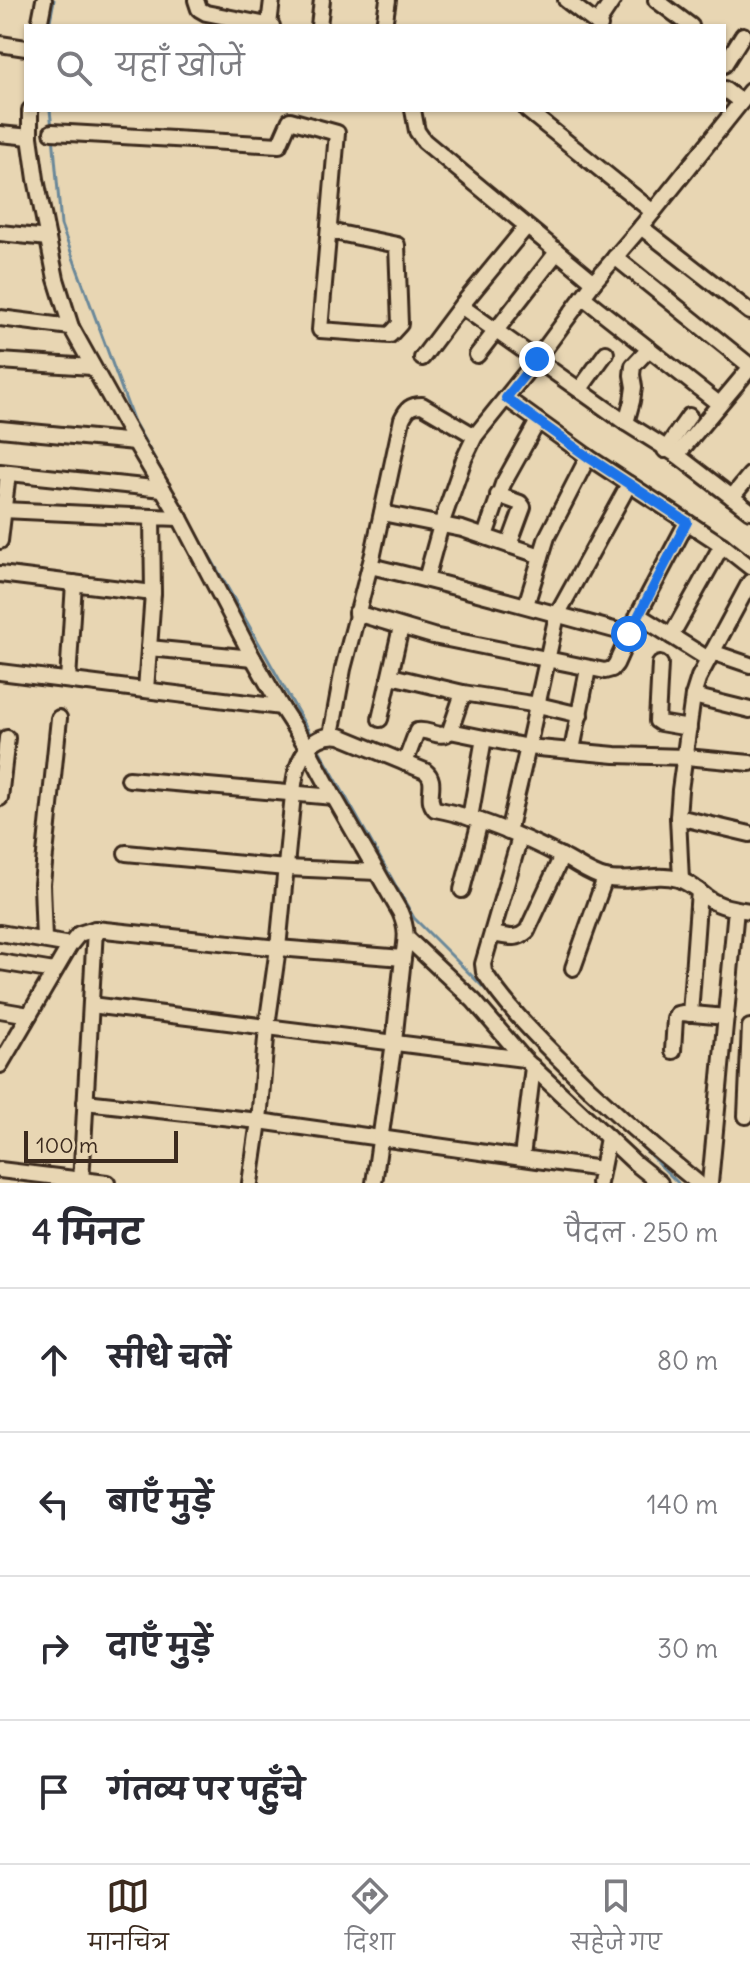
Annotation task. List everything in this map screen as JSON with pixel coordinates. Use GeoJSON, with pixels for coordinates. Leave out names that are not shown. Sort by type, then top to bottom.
{"type":"FeatureCollection","features":[{"type":"Feature","properties":{"kind":"street"},"geometry":{"type":"LineString","coordinates":[[39,24],[44,0]]}},
{"type":"Feature","properties":{"kind":"street"},"geometry":{"type":"LineString","coordinates":[[196,0],[199,9],[206,13],[260,24]]}},
{"type":"Feature","properties":{"kind":"street"},"geometry":{"type":"LineString","coordinates":[[270,24],[272,0]]}},
{"type":"Feature","properties":{"kind":"street"},"geometry":{"type":"LineString","coordinates":[[319,24],[322,0]]}},
{"type":"Feature","properties":{"kind":"street"},"geometry":{"type":"LineString","coordinates":[[384,24],[388,0]]}},
{"type":"Feature","properties":{"kind":"street"},"geometry":{"type":"LineString","coordinates":[[566,0],[598,24]]}},
{"type":"Feature","properties":{"kind":"street"},"geometry":{"type":"LineString","coordinates":[[600,24],[613,0]]}},
{"type":"Feature","properties":{"kind":"street"},"geometry":{"type":"LineString","coordinates":[[656,0],[688,24]]}},
{"type":"Feature","properties":{"kind":"street"},"geometry":{"type":"LineString","coordinates":[[726,57],[743,35]]}},
{"type":"Feature","properties":{"kind":"street"},"geometry":{"type":"LineString","coordinates":[[0,44],[24,48]]}},
{"type":"Feature","properties":{"kind":"street"},"geometry":{"type":"LineString","coordinates":[[426,579],[441,525],[475,436],[594,282],[745,97],[726,90]]}},
{"type":"Feature","properties":{"kind":"street"},"geometry":{"type":"LineString","coordinates":[[30,112],[36,179],[56,279],[71,327],[180,518],[281,707],[319,740],[334,797],[406,925],[394,1042],[374,1183]]}},
{"type":"Feature","properties":{"kind":"street"},"geometry":{"type":"LineString","coordinates":[[413,112],[417,131],[424,141],[594,282]]}},
{"type":"Feature","properties":{"kind":"street"},"geometry":{"type":"LineString","coordinates":[[529,112],[653,212]]}},
{"type":"Feature","properties":{"kind":"street"},"geometry":{"type":"LineString","coordinates":[[52,132],[279,145],[290,120],[337,133],[320,330],[390,335],[400,324],[397,245],[329,231]]}},
{"type":"Feature","properties":{"kind":"street"},"geometry":{"type":"LineString","coordinates":[[0,134],[30,137]]}},
{"type":"Feature","properties":{"kind":"street"},"geometry":{"type":"LineString","coordinates":[[422,358],[526,227]]}},
{"type":"Feature","properties":{"kind":"street"},"geometry":{"type":"LineString","coordinates":[[641,227],[750,312]]}},
{"type":"Feature","properties":{"kind":"street"},"geometry":{"type":"LineString","coordinates":[[0,233],[48,238]]}},
{"type":"Feature","properties":{"kind":"street"},"geometry":{"type":"LineString","coordinates":[[477,355],[557,252]]}},
{"type":"Feature","properties":{"kind":"street"},"geometry":{"type":"LineString","coordinates":[[615,257],[750,367],[671,453]]}},
{"type":"Feature","properties":{"kind":"street"},"geometry":{"type":"LineString","coordinates":[[583,297],[719,404]]}},
{"type":"Feature","properties":{"kind":"street"},"geometry":{"type":"LineString","coordinates":[[461,306],[750,511]]}},
{"type":"Feature","properties":{"kind":"street"},"geometry":{"type":"LineString","coordinates":[[0,318],[71,327]]}},
{"type":"Feature","properties":{"kind":"street"},"geometry":{"type":"LineString","coordinates":[[626,423],[634,387],[633,366],[649,349]]}},
{"type":"Feature","properties":{"kind":"street"},"geometry":{"type":"LineString","coordinates":[[580,389],[606,353]]}},
{"type":"Feature","properties":{"kind":"street"},"geometry":{"type":"LineString","coordinates":[[0,361],[92,367]]}},
{"type":"Feature","properties":{"kind":"street"},"geometry":{"type":"LineString","coordinates":[[737,384],[750,392]]}},
{"type":"Feature","properties":{"kind":"street"},"geometry":{"type":"LineString","coordinates":[[506,398],[750,567]]}},
{"type":"Feature","properties":{"kind":"street"},"geometry":{"type":"LineString","coordinates":[[250,1183],[296,768],[319,740],[343,669],[370,566],[402,419],[407,409],[422,405],[475,436]]}},
{"type":"Feature","properties":{"kind":"street"},"geometry":{"type":"LineString","coordinates":[[671,453],[689,416]]}},
{"type":"Feature","properties":{"kind":"street"},"geometry":{"type":"LineString","coordinates":[[485,536],[498,495],[538,421]]}},
{"type":"Feature","properties":{"kind":"street"},"geometry":{"type":"LineString","coordinates":[[0,429],[135,442]]}},
{"type":"Feature","properties":{"kind":"street"},"geometry":{"type":"LineString","coordinates":[[526,605],[558,515],[588,457]]}},
{"type":"Feature","properties":{"kind":"street"},"geometry":{"type":"LineString","coordinates":[[0,541],[4,472],[163,489]]}},
{"type":"Feature","properties":{"kind":"street"},"geometry":{"type":"LineString","coordinates":[[732,497],[750,475]]}},
{"type":"Feature","properties":{"kind":"street"},"geometry":{"type":"LineString","coordinates":[[629,484],[557,615],[528,747],[514,835],[483,964],[484,972],[527,1027],[620,1117],[698,1183]]}},
{"type":"Feature","properties":{"kind":"street"},"geometry":{"type":"LineString","coordinates":[[498,495],[523,507],[509,545]]}},
{"type":"Feature","properties":{"kind":"street"},"geometry":{"type":"LineString","coordinates":[[3,510],[180,518]]}},
{"type":"Feature","properties":{"kind":"street"},"geometry":{"type":"LineString","coordinates":[[382,513],[485,536],[541,556]]}},
{"type":"Feature","properties":{"kind":"street"},"geometry":{"type":"LineString","coordinates":[[146,690],[153,593],[152,517]]}},
{"type":"Feature","properties":{"kind":"street"},"geometry":{"type":"LineString","coordinates":[[356,613],[471,644],[605,671],[616,664],[687,522]]}},
{"type":"Feature","properties":{"kind":"street"},"geometry":{"type":"LineString","coordinates":[[671,636],[722,545]]}},
{"type":"Feature","properties":{"kind":"street"},"geometry":{"type":"LineString","coordinates":[[370,566],[629,634]]}},
{"type":"Feature","properties":{"kind":"street"},"geometry":{"type":"LineString","coordinates":[[0,574],[153,593]]}},
{"type":"Feature","properties":{"kind":"street"},"geometry":{"type":"LineString","coordinates":[[68,680],[74,583]]}},
{"type":"Feature","properties":{"kind":"street"},"geometry":{"type":"LineString","coordinates":[[681,880],[678,817],[693,696],[710,655],[749,587]]}},
{"type":"Feature","properties":{"kind":"street"},"geometry":{"type":"LineString","coordinates":[[638,615],[710,655],[750,665]]}},
{"type":"Feature","properties":{"kind":"street"},"geometry":{"type":"LineString","coordinates":[[380,719],[401,627]]}},
{"type":"Feature","properties":{"kind":"street"},"geometry":{"type":"LineString","coordinates":[[149,648],[253,658]]}},
{"type":"Feature","properties":{"kind":"street"},"geometry":{"type":"LineString","coordinates":[[660,664],[657,721],[689,728]]}},
{"type":"Feature","properties":{"kind":"street"},"geometry":{"type":"LineString","coordinates":[[572,750],[588,669]]}},
{"type":"Feature","properties":{"kind":"street"},"geometry":{"type":"LineString","coordinates":[[0,672],[281,707]]}},
{"type":"Feature","properties":{"kind":"street"},"geometry":{"type":"LineString","coordinates":[[391,676],[580,715]]}},
{"type":"Feature","properties":{"kind":"street"},"geometry":{"type":"LineString","coordinates":[[405,763],[417,731],[422,729],[447,735],[463,693]]}},
{"type":"Feature","properties":{"kind":"street"},"geometry":{"type":"LineString","coordinates":[[693,696],[750,710]]}},
{"type":"Feature","properties":{"kind":"street"},"geometry":{"type":"LineString","coordinates":[[44,940],[42,884],[59,718]]}},
{"type":"Feature","properties":{"kind":"street"},"geometry":{"type":"LineString","coordinates":[[450,731],[528,747],[750,763]]}},
{"type":"Feature","properties":{"kind":"street"},"geometry":{"type":"LineString","coordinates":[[319,740],[340,736],[425,771],[433,782],[430,798],[435,809],[514,835],[605,878],[668,877],[681,880],[710,900],[743,910],[726,1017],[710,1183]]}},
{"type":"Feature","properties":{"kind":"street"},"geometry":{"type":"LineString","coordinates":[[0,798],[7,738]]}},
{"type":"Feature","properties":{"kind":"street"},"geometry":{"type":"LineString","coordinates":[[462,890],[475,820],[484,738]]}},
{"type":"Feature","properties":{"kind":"street"},"geometry":{"type":"LineString","coordinates":[[129,779],[334,797]]}},
{"type":"Feature","properties":{"kind":"street"},"geometry":{"type":"LineString","coordinates":[[678,817],[750,834]]}},
{"type":"Feature","properties":{"kind":"street"},"geometry":{"type":"LineString","coordinates":[[126,853],[286,868],[377,872]]}},
{"type":"Feature","properties":{"kind":"street"},"geometry":{"type":"LineString","coordinates":[[492,934],[513,938],[521,937],[527,931],[562,856]]}},
{"type":"Feature","properties":{"kind":"street"},"geometry":{"type":"LineString","coordinates":[[573,968],[605,878]]}},
{"type":"Feature","properties":{"kind":"street"},"geometry":{"type":"LineString","coordinates":[[690,1014],[699,891]]}},
{"type":"Feature","properties":{"kind":"street"},"geometry":{"type":"LineString","coordinates":[[81,1181],[95,929]]}},
{"type":"Feature","properties":{"kind":"street"},"geometry":{"type":"LineString","coordinates":[[1,1062],[70,945],[79,934],[95,929],[403,958]]}},
{"type":"Feature","properties":{"kind":"street"},"geometry":{"type":"LineString","coordinates":[[0,933],[70,945]]}},
{"type":"Feature","properties":{"kind":"street"},"geometry":{"type":"LineString","coordinates":[[406,937],[474,1001],[529,1063],[660,1183]]}},
{"type":"Feature","properties":{"kind":"street"},"geometry":{"type":"LineString","coordinates":[[0,962],[54,971]]}},
{"type":"Feature","properties":{"kind":"street"},"geometry":{"type":"LineString","coordinates":[[91,1005],[394,1042],[529,1063]]}},
{"type":"Feature","properties":{"kind":"street"},"geometry":{"type":"LineString","coordinates":[[0,1010],[29,1015]]}},
{"type":"Feature","properties":{"kind":"street"},"geometry":{"type":"LineString","coordinates":[[673,1051],[677,1014],[726,1017]]}},
{"type":"Feature","properties":{"kind":"street"},"geometry":{"type":"LineString","coordinates":[[717,1111],[748,1116],[750,1027]]}},
{"type":"Feature","properties":{"kind":"street"},"geometry":{"type":"LineString","coordinates":[[522,1157],[529,1063]]}},
{"type":"Feature","properties":{"kind":"street"},"geometry":{"type":"LineString","coordinates":[[85,1102],[259,1121],[522,1157],[600,1176],[608,1138]]}},
{"type":"Feature","properties":{"kind":"street"},"geometry":{"type":"LineString","coordinates":[[0,1170],[107,1183]]}},
{"type":"Feature","properties":{"kind":"waterway"},"geometry":{"type":"LineString","coordinates":[[49,24],[54,0]]}},
{"type":"Feature","properties":{"kind":"waterway"},"geometry":{"type":"LineString","coordinates":[[50,112],[52,128]]}},
{"type":"Feature","properties":{"kind":"waterway"},"geometry":{"type":"LineString","coordinates":[[53,135],[61,225],[134,422],[313,739]]}},
{"type":"Feature","properties":{"kind":"waterway"},"geometry":{"type":"LineString","coordinates":[[317,746],[414,918],[495,999]]}},
{"type":"Feature","properties":{"kind":"waterway"},"geometry":{"type":"LineString","coordinates":[[633,1138],[678,1183]]}},
{"type":"Feature","properties":{"kind":"route"},"geometry":{"type":"LineString","coordinates":[[537,359],[506,398],[687,522],[629,634]]}}]}
